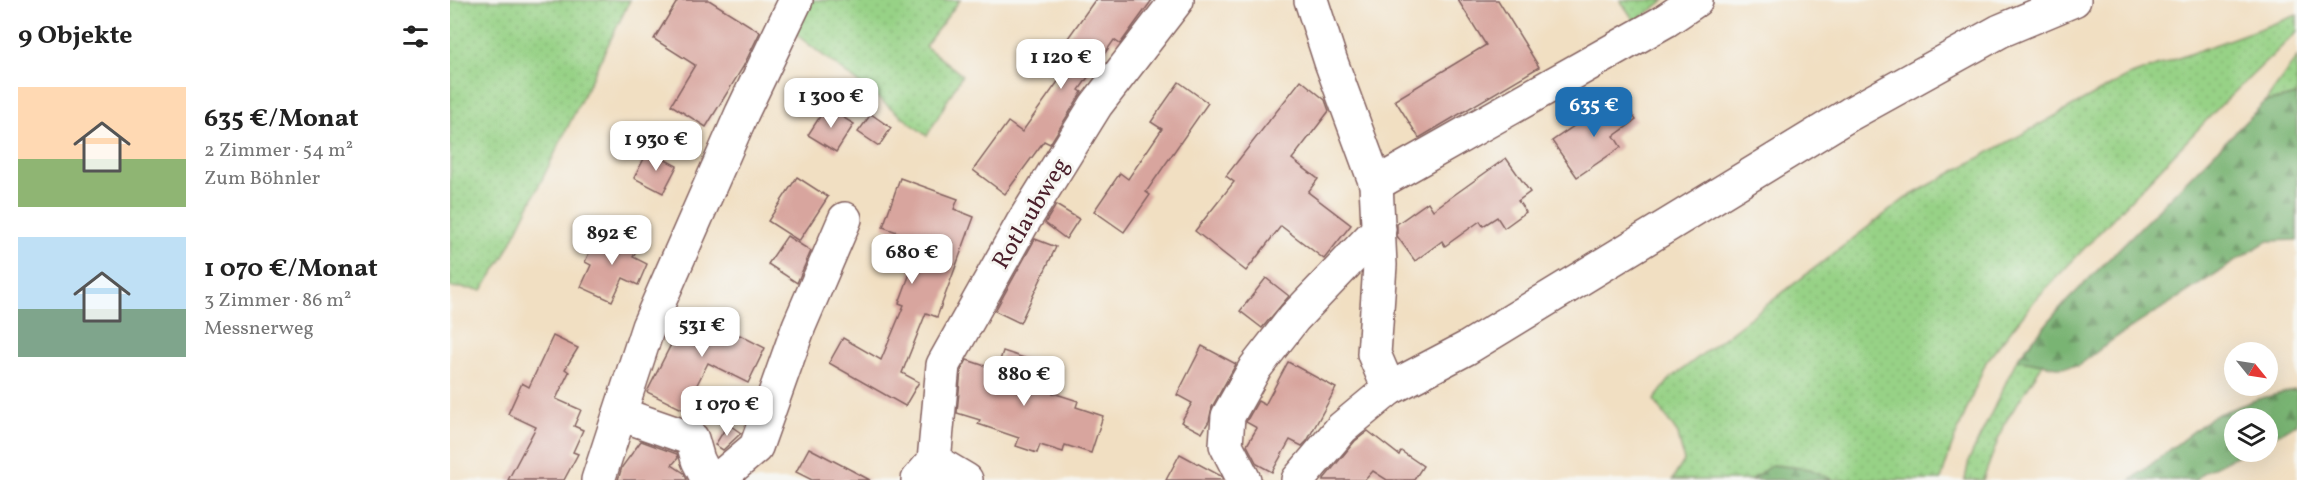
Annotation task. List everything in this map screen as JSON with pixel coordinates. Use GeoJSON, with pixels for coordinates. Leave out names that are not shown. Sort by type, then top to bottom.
{"type":"FeatureCollection","features":[{"type":"Feature","properties":{"kind":"street"},"geometry":{"type":"LineString","coordinates":[[598,480],[648,327],[742,113],[796,0]]}},
{"type":"Feature","properties":{"kind":"street","name":"Rotlaubweg"},"geometry":{"type":"LineString","coordinates":[[926,470],[943,365],[1022,225],[1096,105],[1178,0]]}},
{"type":"Feature","properties":{"kind":"street"},"geometry":{"type":"LineString","coordinates":[[1311,0],[1376,184],[1380,265],[1374,354],[1389,389]]}},
{"type":"Feature","properties":{"kind":"street"},"geometry":{"type":"LineString","coordinates":[[1376,184],[1665,21],[1696,0]]}},
{"type":"Feature","properties":{"kind":"street"},"geometry":{"type":"LineString","coordinates":[[1298,480],[1342,428],[1389,389],[1467,348],[1850,114],[2000,31],[2074,0]]}},
{"type":"Feature","properties":{"kind":"street"},"geometry":{"type":"LineString","coordinates":[[717,480],[756,447],[799,326],[845,219]]}},
{"type":"Feature","properties":{"kind":"street"},"geometry":{"type":"LineString","coordinates":[[1244,480],[1226,445],[1228,416],[1255,368],[1294,318],[1379,229]]}},
{"type":"Feature","properties":{"kind":"street"},"geometry":{"type":"LineString","coordinates":[[620,414],[692,439],[698,460],[708,480]]}},
{"type":"Feature","properties":{"kind":"street"},"geometry":{"type":"LineString","coordinates":[[926,470],[966,480]]}},
{"type":"Feature","properties":{"kind":"green space"},"geometry":{"type":"Polygon","coordinates":[[[450,0],[630,0],[504,257],[482,290],[450,287],[450,0]]]}},
{"type":"Feature","properties":{"kind":"green space"},"geometry":{"type":"Polygon","coordinates":[[[809,0],[960,0],[925,46],[962,75],[927,136],[793,32],[809,0]]]}},
{"type":"Feature","properties":{"kind":"green space"},"geometry":{"type":"Polygon","coordinates":[[[1620,0],[1665,0],[1635,22],[1620,0]]]}},
{"type":"Feature","properties":{"kind":"green space"},"geometry":{"type":"Polygon","coordinates":[[[2297,15],[2297,32],[2221,105],[2035,300],[1986,362],[1951,448],[1941,480],[1832,480],[1810,469],[1772,465],[1751,480],[1672,480],[1684,461],[1678,434],[1654,400],[1670,379],[1906,198],[2126,77],[2297,15]]]}},
{"type":"Feature","properties":{"kind":"green space"},"geometry":{"type":"Polygon","coordinates":[[[2297,57],[2297,95],[2265,102],[2297,57]]]}},
{"type":"Feature","properties":{"kind":"green space"},"geometry":{"type":"Polygon","coordinates":[[[2297,95],[2297,240],[2267,241],[2115,338],[2078,366],[2057,367],[2017,359],[2059,309],[2265,102],[2297,95]]]}},
{"type":"Feature","properties":{"kind":"green space"},"geometry":{"type":"Polygon","coordinates":[[[2017,359],[2043,364],[2004,424],[1983,480],[1965,480],[1969,460],[2017,359]]]}},
{"type":"Feature","properties":{"kind":"green space"},"geometry":{"type":"Polygon","coordinates":[[[2297,391],[2297,424],[2278,434],[2278,408],[2234,408],[2258,399],[2278,396],[2278,394],[2297,391]]]}},
{"type":"Feature","properties":{"kind":"green space"},"geometry":{"type":"Polygon","coordinates":[[[2224,412],[2224,462],[2204,472],[2195,480],[2131,480],[2213,416],[2224,412]]]}},
{"type":"Feature","properties":{"kind":"green space"},"geometry":{"type":"Polygon","coordinates":[[[1772,465],[1810,469],[1832,480],[1751,480],[1772,465]]]}},
{"type":"Feature","properties":{"kind":"building"},"geometry":{"type":"Polygon","coordinates":[[[678,0],[709,0],[760,32],[743,67],[706,127],[671,105],[695,65],[654,39],[678,0]]]}},
{"type":"Feature","properties":{"kind":"building"},"geometry":{"type":"Polygon","coordinates":[[[1095,0],[1152,0],[1120,44],[1114,40],[1079,90],[1082,92],[1050,144],[1044,141],[1005,194],[973,170],[1008,122],[1022,132],[1077,55],[1063,45],[1095,0]]]}},
{"type":"Feature","properties":{"kind":"building"},"geometry":{"type":"Polygon","coordinates":[[[1458,0],[1498,0],[1539,67],[1419,138],[1395,100],[1486,45],[1458,0]]]}},
{"type":"Feature","properties":{"kind":"building"},"geometry":{"type":"Polygon","coordinates":[[[1301,80],[1325,100],[1329,111],[1292,159],[1318,179],[1308,192],[1351,225],[1324,259],[1281,226],[1246,271],[1195,231],[1234,182],[1226,176],[1301,80]]]}},
{"type":"Feature","properties":{"kind":"building"},"geometry":{"type":"Polygon","coordinates":[[[1179,82],[1208,103],[1146,192],[1150,195],[1124,232],[1094,211],[1120,173],[1128,179],[1162,129],[1151,122],[1179,82]]]}},
{"type":"Feature","properties":{"kind":"building"},"geometry":{"type":"Polygon","coordinates":[[[1622,100],[1636,120],[1614,136],[1621,147],[1577,177],[1552,141],[1596,111],[1599,116],[1622,100]]]}},
{"type":"Feature","properties":{"kind":"building"},"geometry":{"type":"Polygon","coordinates":[[[826,107],[854,124],[836,152],[808,135],[826,107]]]}},
{"type":"Feature","properties":{"kind":"building"},"geometry":{"type":"Polygon","coordinates":[[[871,114],[891,128],[879,146],[858,132],[871,114]]]}},
{"type":"Feature","properties":{"kind":"building"},"geometry":{"type":"Polygon","coordinates":[[[648,151],[677,166],[663,193],[634,178],[648,151]]]}},
{"type":"Feature","properties":{"kind":"building"},"geometry":{"type":"Polygon","coordinates":[[[1506,158],[1530,192],[1518,201],[1526,212],[1504,228],[1497,217],[1483,226],[1480,221],[1445,246],[1442,241],[1415,261],[1397,236],[1397,224],[1428,202],[1433,210],[1506,158]]]}},
{"type":"Feature","properties":{"kind":"building"},"geometry":{"type":"Polygon","coordinates":[[[797,177],[828,197],[799,241],[768,221],[797,177]]]}},
{"type":"Feature","properties":{"kind":"building"},"geometry":{"type":"Polygon","coordinates":[[[900,178],[958,199],[954,209],[974,217],[937,317],[926,313],[902,373],[919,382],[905,406],[829,363],[843,338],[881,360],[904,305],[899,303],[922,241],[883,227],[900,178]]]}},
{"type":"Feature","properties":{"kind":"building"},"geometry":{"type":"Polygon","coordinates":[[[1056,205],[1079,219],[1066,239],[1045,223],[1056,205]]]}},
{"type":"Feature","properties":{"kind":"building"},"geometry":{"type":"Polygon","coordinates":[[[607,230],[639,245],[633,257],[647,264],[638,285],[623,278],[612,301],[581,287],[591,265],[585,262],[594,242],[600,245],[607,230]]]}},
{"type":"Feature","properties":{"kind":"building"},"geometry":{"type":"Polygon","coordinates":[[[787,236],[811,251],[797,283],[768,264],[787,236]]]}},
{"type":"Feature","properties":{"kind":"building"},"geometry":{"type":"Polygon","coordinates":[[[1035,239],[1056,247],[1020,323],[995,311],[1035,239]]]}},
{"type":"Feature","properties":{"kind":"building"},"geometry":{"type":"Polygon","coordinates":[[[1266,278],[1289,296],[1262,328],[1240,311],[1266,278]]]}},
{"type":"Feature","properties":{"kind":"building"},"geometry":{"type":"Polygon","coordinates":[[[689,309],[765,348],[748,383],[708,363],[684,410],[647,392],[689,309]]]}},
{"type":"Feature","properties":{"kind":"building"},"geometry":{"type":"Polygon","coordinates":[[[553,336],[578,348],[565,369],[569,372],[556,399],[581,410],[574,426],[583,430],[573,452],[578,454],[564,480],[508,480],[536,427],[508,414],[522,383],[529,387],[553,336]]]}},
{"type":"Feature","properties":{"kind":"building"},"geometry":{"type":"Polygon","coordinates":[[[1202,346],[1236,364],[1212,407],[1209,421],[1202,433],[1181,422],[1192,403],[1177,395],[1202,346]]]}},
{"type":"Feature","properties":{"kind":"building"},"geometry":{"type":"Polygon","coordinates":[[[1003,351],[1036,362],[1028,385],[1078,401],[1076,407],[1103,416],[1091,453],[1065,445],[1063,452],[1040,445],[1037,453],[1016,446],[1019,438],[978,424],[980,420],[957,413],[961,371],[967,360],[997,370],[1003,351]]]}},
{"type":"Feature","properties":{"kind":"building"},"geometry":{"type":"Polygon","coordinates":[[[1288,362],[1336,388],[1307,441],[1302,446],[1290,440],[1272,472],[1257,464],[1247,445],[1257,428],[1246,422],[1258,401],[1265,405],[1288,362]]]}},
{"type":"Feature","properties":{"kind":"building"},"geometry":{"type":"Polygon","coordinates":[[[728,424],[741,433],[723,450],[715,445],[728,424]]]}},
{"type":"Feature","properties":{"kind":"building"},"geometry":{"type":"Polygon","coordinates":[[[1368,431],[1399,455],[1401,451],[1423,466],[1414,480],[1387,480],[1373,471],[1365,480],[1323,480],[1355,441],[1368,431]]]}},
{"type":"Feature","properties":{"kind":"building"},"geometry":{"type":"Polygon","coordinates":[[[641,441],[677,454],[678,458],[672,465],[684,473],[687,480],[618,480],[622,467],[641,441]]]}},
{"type":"Feature","properties":{"kind":"building"},"geometry":{"type":"Polygon","coordinates":[[[809,448],[870,480],[812,480],[796,472],[809,448]]]}},
{"type":"Feature","properties":{"kind":"building"},"geometry":{"type":"Polygon","coordinates":[[[1180,454],[1221,476],[1223,480],[1166,480],[1180,454]]]}}]}
